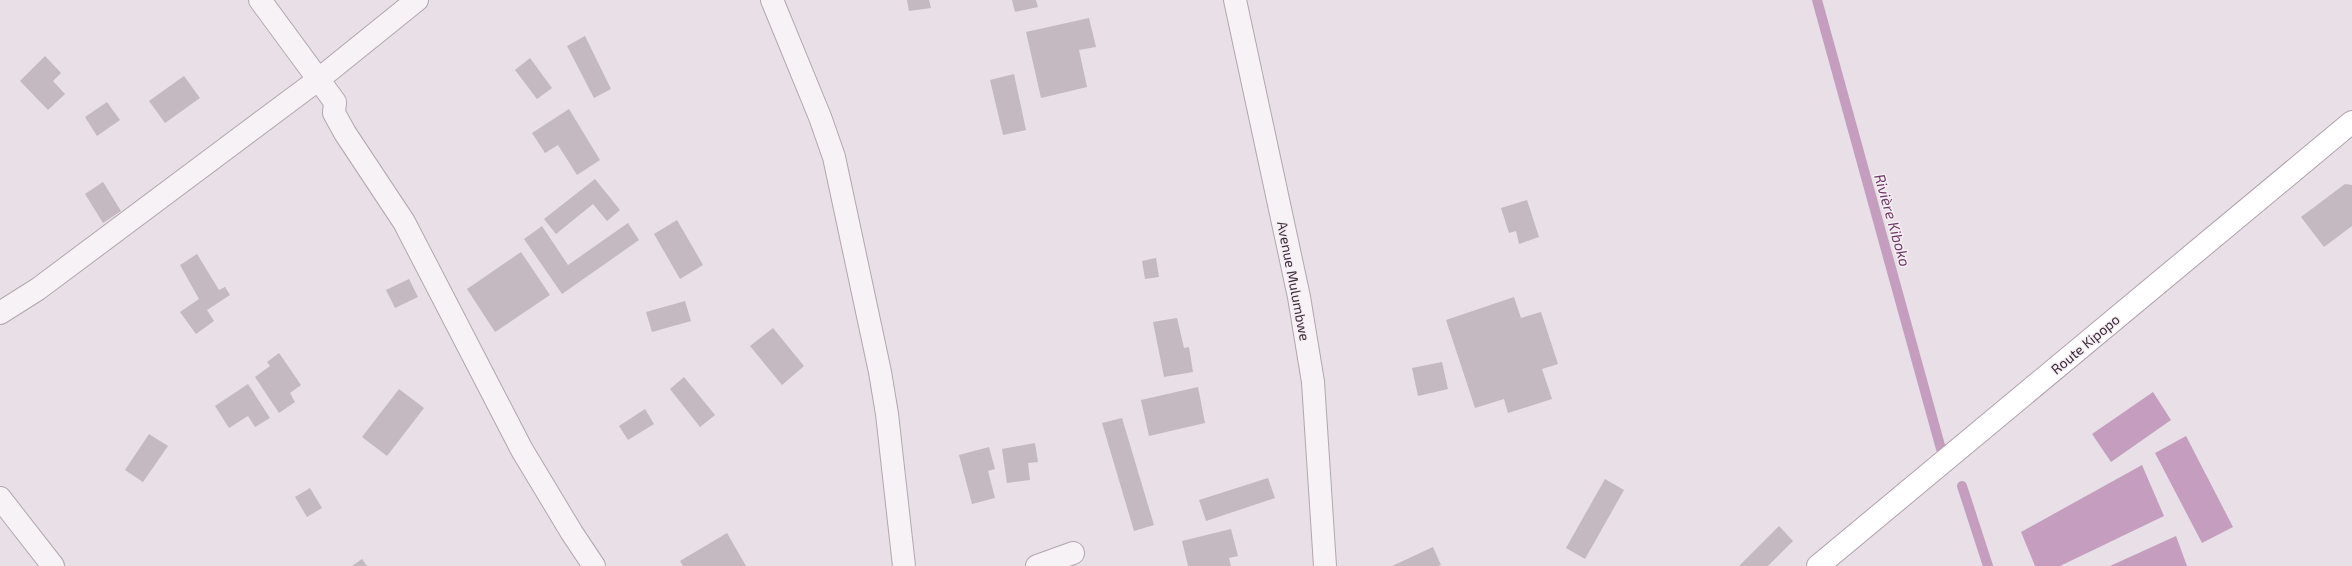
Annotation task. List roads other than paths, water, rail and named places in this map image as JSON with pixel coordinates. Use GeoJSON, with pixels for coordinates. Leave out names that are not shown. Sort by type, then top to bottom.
{"type":"FeatureCollection","features":[{"type":"Feature","properties":{"kind":"main road","name":"Route Kipopo"},"geometry":{"type":"LineString","coordinates":[[1818,566],[2352,122]]}},
{"type":"Feature","properties":{"kind":"street"},"geometry":{"type":"LineString","coordinates":[[260,0],[335,102],[334,113],[345,133],[404,222],[522,450],[572,533],[594,566]]}},
{"type":"Feature","properties":{"kind":"street"},"geometry":{"type":"LineString","coordinates":[[0,313],[38,289],[319,79],[417,0]]}},
{"type":"Feature","properties":{"kind":"street"},"geometry":{"type":"LineString","coordinates":[[772,0],[820,117],[834,157],[880,372],[887,414],[904,566]]}},
{"type":"Feature","properties":{"kind":"street","name":"Avenue Mulumbwe"},"geometry":{"type":"LineString","coordinates":[[1235,0],[1299,297],[1312,375],[1325,566]]}},
{"type":"Feature","properties":{"kind":"street"},"geometry":{"type":"LineString","coordinates":[[0,498],[53,566]]}},
{"type":"Feature","properties":{"kind":"street"},"geometry":{"type":"LineString","coordinates":[[1037,566],[1073,553]]}},
{"type":"Feature","properties":{"kind":"waterway","name":"Rivière Kiboko"},"geometry":{"type":"LineString","coordinates":[[1817,0],[1941,449]]}},
{"type":"Feature","properties":{"kind":"waterway","name":"Rivière Kiboko"},"geometry":{"type":"LineString","coordinates":[[1962,486],[1988,566]]}}]}
